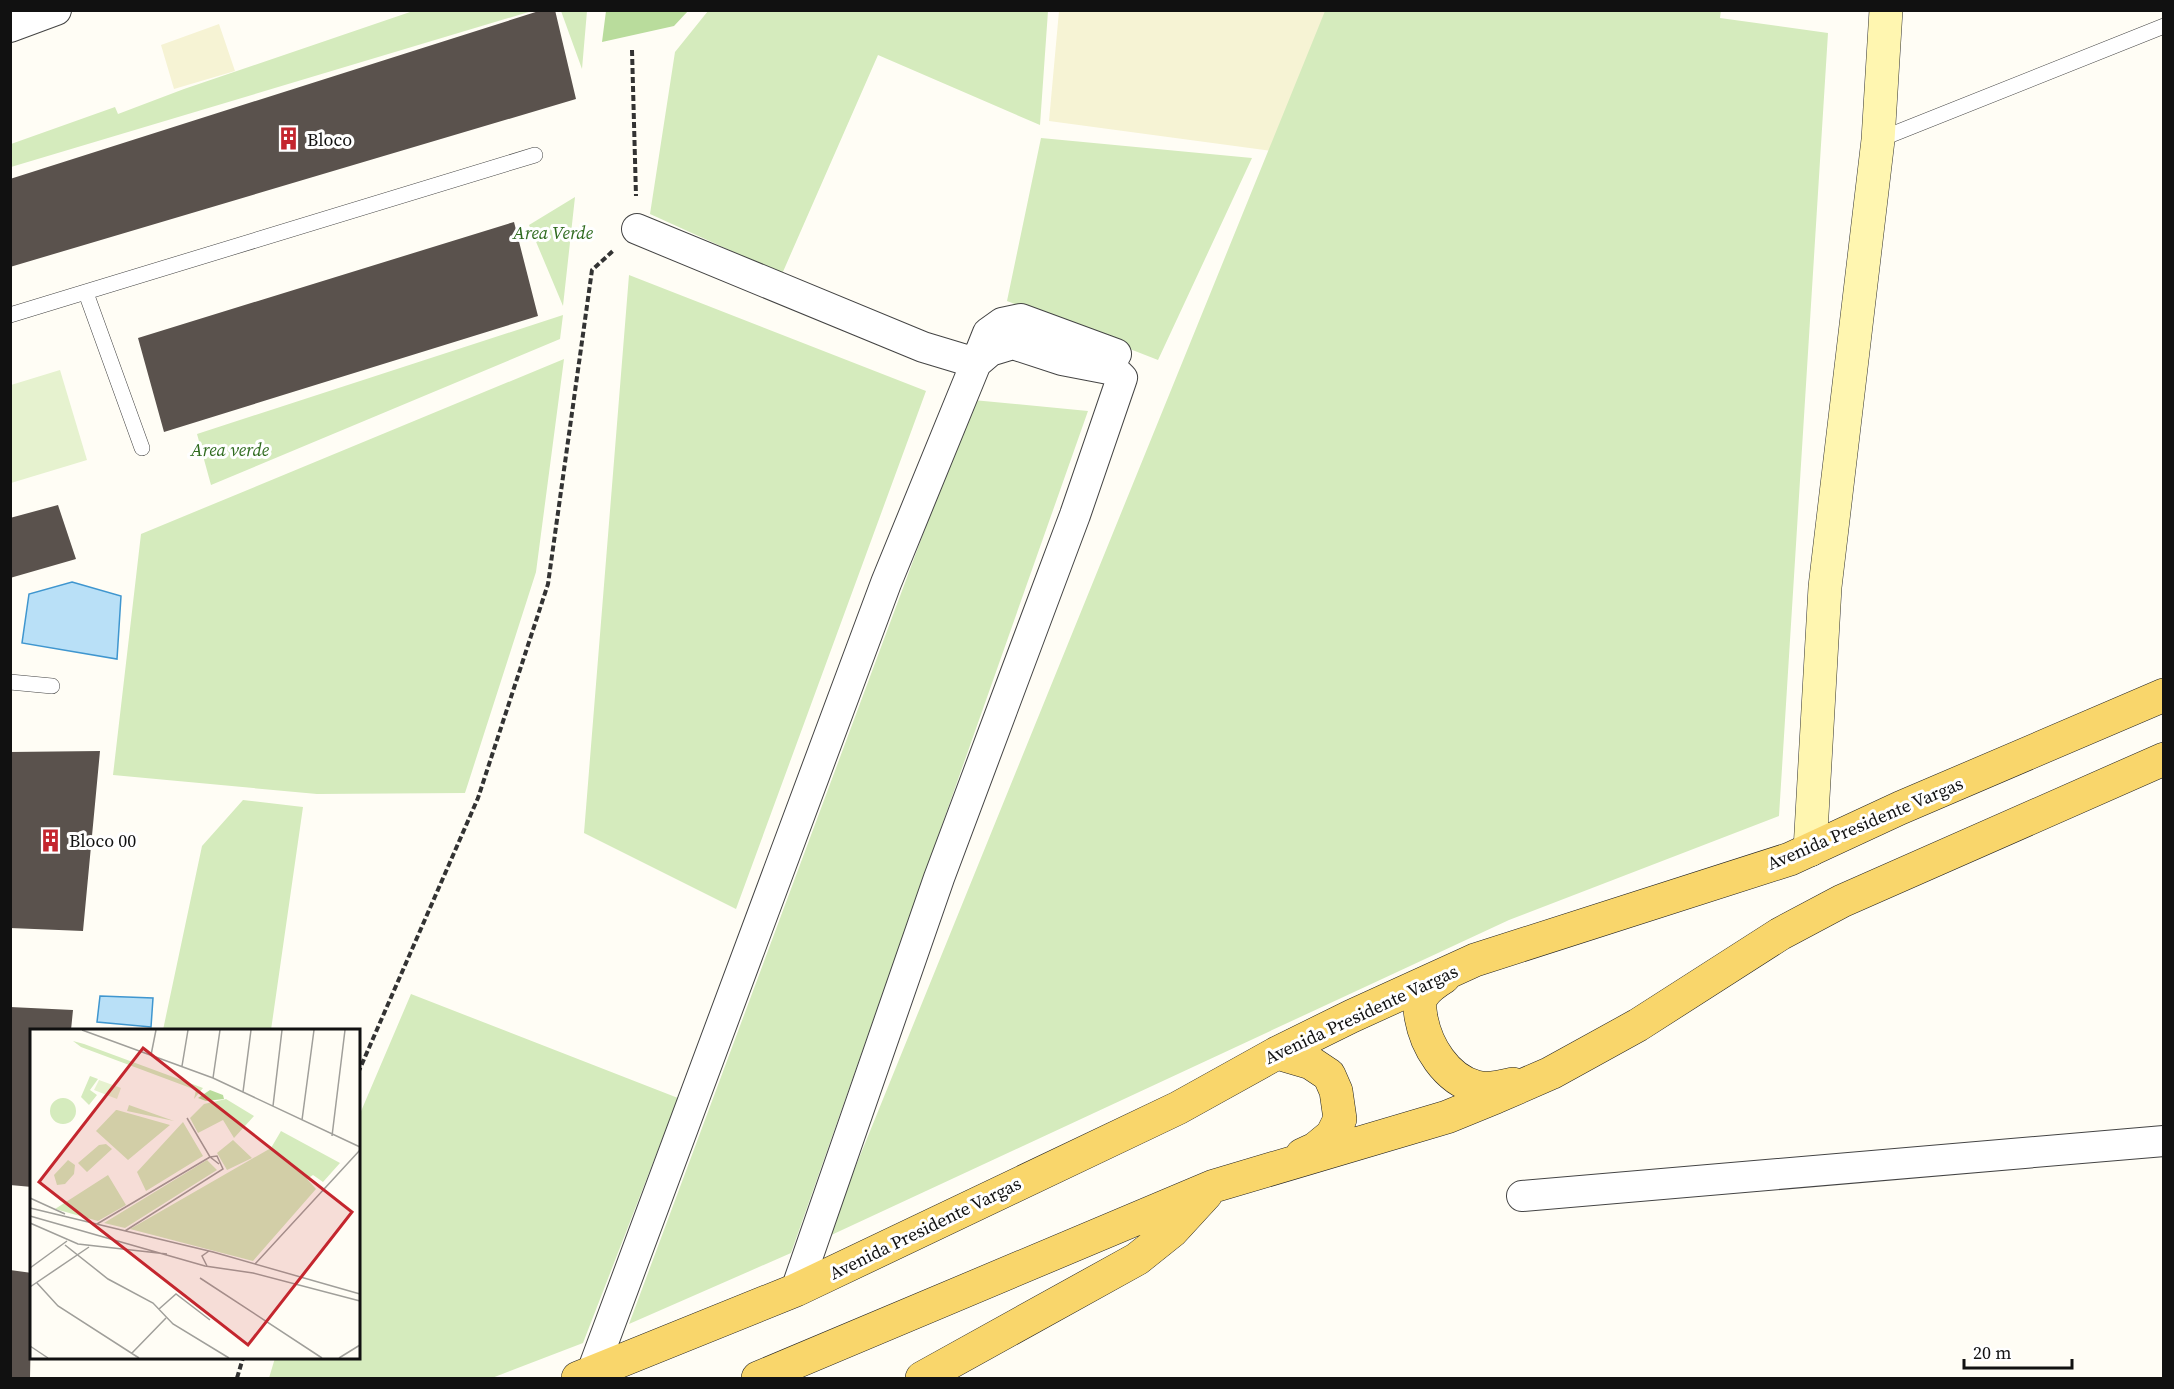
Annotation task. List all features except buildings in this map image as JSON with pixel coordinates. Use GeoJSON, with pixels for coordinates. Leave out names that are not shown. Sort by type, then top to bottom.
{"type":"FeatureCollection","features":[{"type":"Feature","properties":{"kind":"main road","name":"Avenida Presidente Vargas"},"geometry":{"type":"LineString","coordinates":[[585,1375],[796,1290],[1178,1108],[1277,1053],[1352,1016],[1475,960],[1781,862],[1900,808],[2163,695]]}},
{"type":"Feature","properties":{"kind":"main road"},"geometry":{"type":"LineString","coordinates":[[758,1378],[1214,1186],[1447,1118],[1551,1073],[1638,1025],[1780,934],[1842,901],[2163,759]]}},
{"type":"Feature","properties":{"kind":"main road"},"geometry":{"type":"LineString","coordinates":[[1475,960],[1434,983],[1422,996],[1419,1006],[1422,1026],[1440,1062],[1457,1078],[1476,1087],[1498,1088],[1551,1073]]}},
{"type":"Feature","properties":{"kind":"main road"},"geometry":{"type":"LineString","coordinates":[[1276,1168],[1315,1149],[1332,1134],[1340,1119],[1336,1091],[1329,1075],[1311,1063],[1277,1053]]}},
{"type":"Feature","properties":{"kind":"main road"},"geometry":{"type":"LineString","coordinates":[[922,1378],[1137,1259],[1172,1231],[1214,1186]]}},
{"type":"Feature","properties":{"kind":"street"},"geometry":{"type":"LineString","coordinates":[[10,27],[56,10]]}},
{"type":"Feature","properties":{"kind":"street"},"geometry":{"type":"LineString","coordinates":[[1810,850],[1825,587],[1878,140],[1886,10]]}},
{"type":"Feature","properties":{"kind":"street"},"geometry":{"type":"LineString","coordinates":[[638,229],[923,346],[976,363]]}},
{"type":"Feature","properties":{"kind":"street"},"geometry":{"type":"LineString","coordinates":[[585,1375],[882,594],[976,363],[990,351],[1013,344],[1062,360],[1114,370],[1122,378],[1075,515],[939,878],[796,1290]]}},
{"type":"Feature","properties":{"kind":"street"},"geometry":{"type":"LineString","coordinates":[[1522,1196],[2163,1141]]}},
{"type":"Feature","properties":{"kind":"lane"},"geometry":{"type":"LineString","coordinates":[[1878,140],[2163,26]]}},
{"type":"Feature","properties":{"kind":"lane"},"geometry":{"type":"LineString","coordinates":[[10,315],[535,155]]}},
{"type":"Feature","properties":{"kind":"lane"},"geometry":{"type":"LineString","coordinates":[[86,293],[142,448]]}},
{"type":"Feature","properties":{"kind":"lane"},"geometry":{"type":"LineString","coordinates":[[10,682],[52,686]]}},
{"type":"Feature","properties":{"kind":"path"},"geometry":{"type":"LineString","coordinates":[[360,1068],[478,798],[548,584],[592,270],[638,229],[632,50]]}},
{"type":"Feature","properties":{"kind":"path"},"geometry":{"type":"LineString","coordinates":[[237,1378],[243,1359]]}},
{"type":"Feature","properties":{"kind":"shaded area"},"geometry":{"type":"Polygon","coordinates":[[[1059,11],[1326,11],[1272,151],[1049,121],[1059,11]]]}},
{"type":"Feature","properties":{"kind":"shaded area"},"geometry":{"type":"Polygon","coordinates":[[[219,24],[235,71],[174,89],[161,45],[219,24]]]}},
{"type":"Feature","properties":{"kind":"green space"},"geometry":{"type":"Polygon","coordinates":[[[606,10],[688,11],[674,26],[602,42],[606,10]]]}},
{"type":"Feature","properties":{"kind":"green space"},"geometry":{"type":"Polygon","coordinates":[[[1721,10],[1720,18],[1828,33],[1779,816],[1509,920],[827,1237],[1325,11],[1721,10]]]}},
{"type":"Feature","properties":{"kind":"green space"},"geometry":{"type":"Polygon","coordinates":[[[413,11],[532,11],[11,167],[11,144],[115,107],[118,114],[184,89],[413,11]]]}},
{"type":"Feature","properties":{"kind":"green space"},"geometry":{"type":"Polygon","coordinates":[[[561,11],[587,11],[582,69],[561,11]]]}},
{"type":"Feature","properties":{"kind":"green space"},"geometry":{"type":"Polygon","coordinates":[[[708,11],[1048,11],[1040,125],[878,55],[782,274],[650,214],[675,52],[708,11]]]}},
{"type":"Feature","properties":{"kind":"green space"},"geometry":{"type":"Polygon","coordinates":[[[1041,138],[1252,158],[1158,360],[1007,301],[1041,138]]]}},
{"type":"Feature","properties":{"kind":"green space","name":"Area Verde"},"geometry":{"type":"Polygon","coordinates":[[[575,197],[563,306],[529,225],[575,197]]]}},
{"type":"Feature","properties":{"kind":"green space"},"geometry":{"type":"Polygon","coordinates":[[[629,275],[926,391],[736,909],[584,833],[629,275]]]}},
{"type":"Feature","properties":{"kind":"green space","name":"Area verde"},"geometry":{"type":"Polygon","coordinates":[[[563,315],[560,339],[211,485],[197,434],[563,315]]]}},
{"type":"Feature","properties":{"kind":"green space"},"geometry":{"type":"Polygon","coordinates":[[[564,359],[536,572],[465,793],[317,794],[113,775],[141,534],[564,359]]]}},
{"type":"Feature","properties":{"kind":"green space"},"geometry":{"type":"Polygon","coordinates":[[[60,370],[87,460],[11,483],[11,385],[60,370]]]}},
{"type":"Feature","properties":{"kind":"green space"},"geometry":{"type":"Polygon","coordinates":[[[973,400],[1088,411],[791,1253],[629,1324],[973,400]]]}},
{"type":"Feature","properties":{"kind":"green space"},"geometry":{"type":"Polygon","coordinates":[[[243,800],[303,807],[271,1029],[163,1029],[202,846],[243,800]]]}},
{"type":"Feature","properties":{"kind":"green space"},"geometry":{"type":"Polygon","coordinates":[[[411,994],[678,1098],[583,1343],[492,1378],[269,1378],[275,1359],[360,1359],[360,1114],[411,994]]]}},
{"type":"Feature","properties":{"kind":"water"},"geometry":{"type":"Polygon","coordinates":[[[72,582],[121,596],[117,659],[22,643],[29,594],[72,582]]]}},
{"type":"Feature","properties":{"kind":"water"},"geometry":{"type":"Polygon","coordinates":[[[100,996],[153,998],[151,1027],[97,1022],[100,996]]]}},
{"type":"Feature","properties":{"kind":"place","name":"Bloco"},"geometry":{"type":"Point","coordinates":[289,139]}},
{"type":"Feature","properties":{"kind":"place","name":"Bloco 00"},"geometry":{"type":"Point","coordinates":[51,840]}}]}
